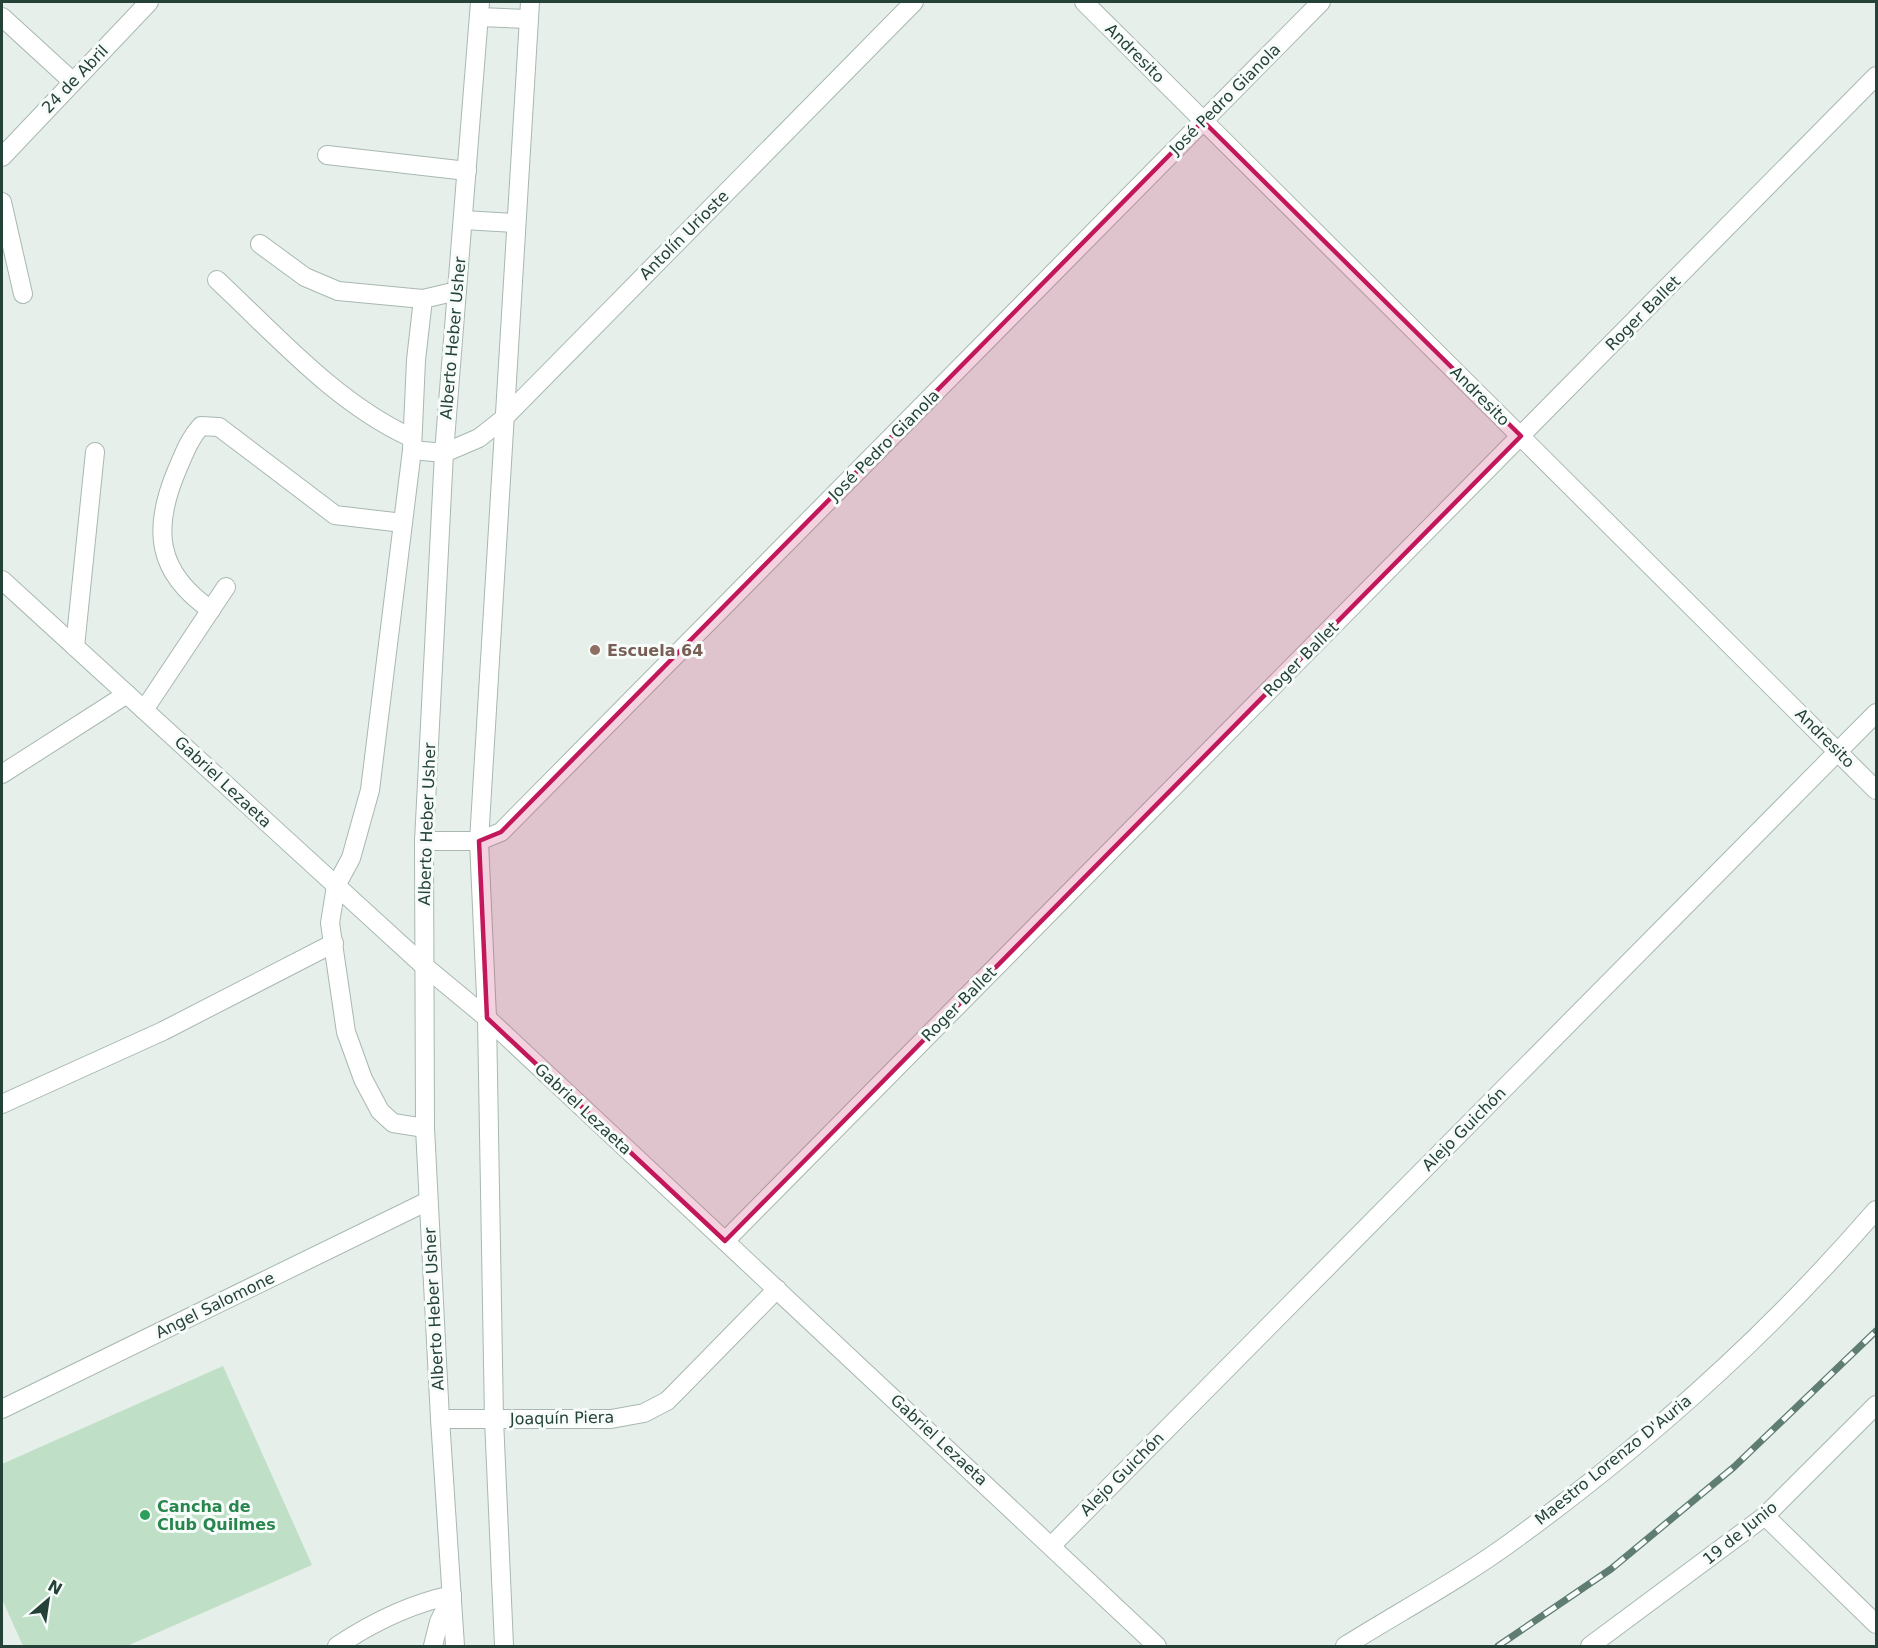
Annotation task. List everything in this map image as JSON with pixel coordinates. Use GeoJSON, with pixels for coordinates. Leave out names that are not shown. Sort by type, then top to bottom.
{"type":"FeatureCollection","features":[{"type":"Feature","properties":{"kind":"street","name":"24 de Abril"},"geometry":{"type":"LineString","coordinates":[[2,157],[149,2]]}},
{"type":"Feature","properties":{"kind":"street","name":"Antolín Urioste"},"geometry":{"type":"LineString","coordinates":[[444,453],[479,438],[503,419],[914,2]]}},
{"type":"Feature","properties":{"kind":"street","name":"Andresito"},"geometry":{"type":"LineString","coordinates":[[1083,2],[1876,790]]}},
{"type":"Feature","properties":{"kind":"street","name":"José Pedro Gianola"},"geometry":{"type":"LineString","coordinates":[[424,841],[479,842],[501,832],[1321,2]]}},
{"type":"Feature","properties":{"kind":"street"},"geometry":{"type":"LineString","coordinates":[[480,9],[530,10],[503,419],[479,842],[487,1018],[494,1419],[504,1647]]}},
{"type":"Feature","properties":{"kind":"street","name":"Alberto Heber Usher"},"geometry":{"type":"LineString","coordinates":[[455,1647],[440,1419],[425,1128],[424,841],[444,453],[480,9]]}},
{"type":"Feature","properties":{"kind":"street"},"geometry":{"type":"LineString","coordinates":[[2,17],[72,81]]}},
{"type":"Feature","properties":{"kind":"street","name":"Roger Ballet"},"geometry":{"type":"LineString","coordinates":[[725,1241],[1876,76]]}},
{"type":"Feature","properties":{"kind":"street"},"geometry":{"type":"LineString","coordinates":[[327,155],[467,171]]}},
{"type":"Feature","properties":{"kind":"street"},"geometry":{"type":"LineString","coordinates":[[2,202],[23,294]]}},
{"type":"Feature","properties":{"kind":"street"},"geometry":{"type":"LineString","coordinates":[[463,220],[516,223]]}},
{"type":"Feature","properties":{"kind":"street"},"geometry":{"type":"LineString","coordinates":[[260,243],[305,278],[338,291],[423,299],[457,291]]}},
{"type":"Feature","properties":{"kind":"street"},"geometry":{"type":"LineString","coordinates":[[218,280],[308,366],[378,422],[411,443],[444,453]]}},
{"type":"Feature","properties":{"kind":"street"},"geometry":{"type":"LineString","coordinates":[[423,299],[403,523],[370,790],[351,858],[336,886],[330,904],[330,923],[346,1032],[363,1079],[380,1111],[393,1123],[425,1128]]}},
{"type":"Feature","properties":{"kind":"street"},"geometry":{"type":"LineString","coordinates":[[211,610],[192,596],[178,581],[166,561],[162,538],[162,519],[170,485],[191,436],[201,426],[219,427],[335,515],[403,523]]}},
{"type":"Feature","properties":{"kind":"street"},"geometry":{"type":"LineString","coordinates":[[75,647],[95,452]]}},
{"type":"Feature","properties":{"kind":"street","name":"Gabriel Lezaeta"},"geometry":{"type":"LineString","coordinates":[[2,580],[423,965],[487,1018],[1052,1545],[1157,1647]]}},
{"type":"Feature","properties":{"kind":"street"},"geometry":{"type":"LineString","coordinates":[[144,710],[226,587]]}},
{"type":"Feature","properties":{"kind":"street"},"geometry":{"type":"LineString","coordinates":[[2,774],[127,694]]}},
{"type":"Feature","properties":{"kind":"street","name":"Alejo Guichón"},"geometry":{"type":"LineString","coordinates":[[1052,1545],[1876,713]]}},
{"type":"Feature","properties":{"kind":"street"},"geometry":{"type":"LineString","coordinates":[[2,1104],[163,1031],[334,944]]}},
{"type":"Feature","properties":{"kind":"street","name":"Angel Salomone"},"geometry":{"type":"LineString","coordinates":[[2,1409],[429,1201]]}},
{"type":"Feature","properties":{"kind":"street","name":"Maestro Lorenzo D'Auria"},"geometry":{"type":"LineString","coordinates":[[1345,1647],[1512,1542],[1661,1425],[1816,1278],[1876,1210]]}},
{"type":"Feature","properties":{"kind":"street","name":"Joaquín Piera"},"geometry":{"type":"LineString","coordinates":[[440,1419],[611,1419],[644,1413],[667,1401],[777,1288]]}},
{"type":"Feature","properties":{"kind":"street","name":"19 de Junio"},"geometry":{"type":"LineString","coordinates":[[1590,1647],[1765,1516],[1876,1405]]}},
{"type":"Feature","properties":{"kind":"street"},"geometry":{"type":"LineString","coordinates":[[1765,1516],[1876,1624]]}},
{"type":"Feature","properties":{"kind":"street"},"geometry":{"type":"LineString","coordinates":[[337,1647],[363,1629],[395,1613],[422,1601],[452,1595]]}},
{"type":"Feature","properties":{"kind":"street"},"geometry":{"type":"LineString","coordinates":[[433,1647],[439,1622],[452,1595]]}},
{"type":"Feature","properties":{"kind":"highlighted area"},"geometry":{"type":"Polygon","coordinates":[[[1203,121],[1521,436],[725,1241],[487,1018],[479,841],[501,832],[1203,121]]]}},
{"type":"Feature","properties":{"kind":"green space","name":"Cancha de Club Quilmes"},"geometry":{"type":"Polygon","coordinates":[[[223,1366],[312,1565],[127,1646],[23,1646],[2,1599],[2,1464],[223,1366]]]}},
{"type":"Feature","properties":{"kind":"railway"},"geometry":{"type":"LineString","coordinates":[[1498,1646],[1611,1569],[1734,1467],[1876,1331]]}},
{"type":"Feature","properties":{"kind":"place","name":"Escuela 64"},"geometry":{"type":"Point","coordinates":[595,650]}},
{"type":"Feature","properties":{"kind":"place","name":"Cancha de Club Quilmes"},"geometry":{"type":"Point","coordinates":[145,1515]}}]}
